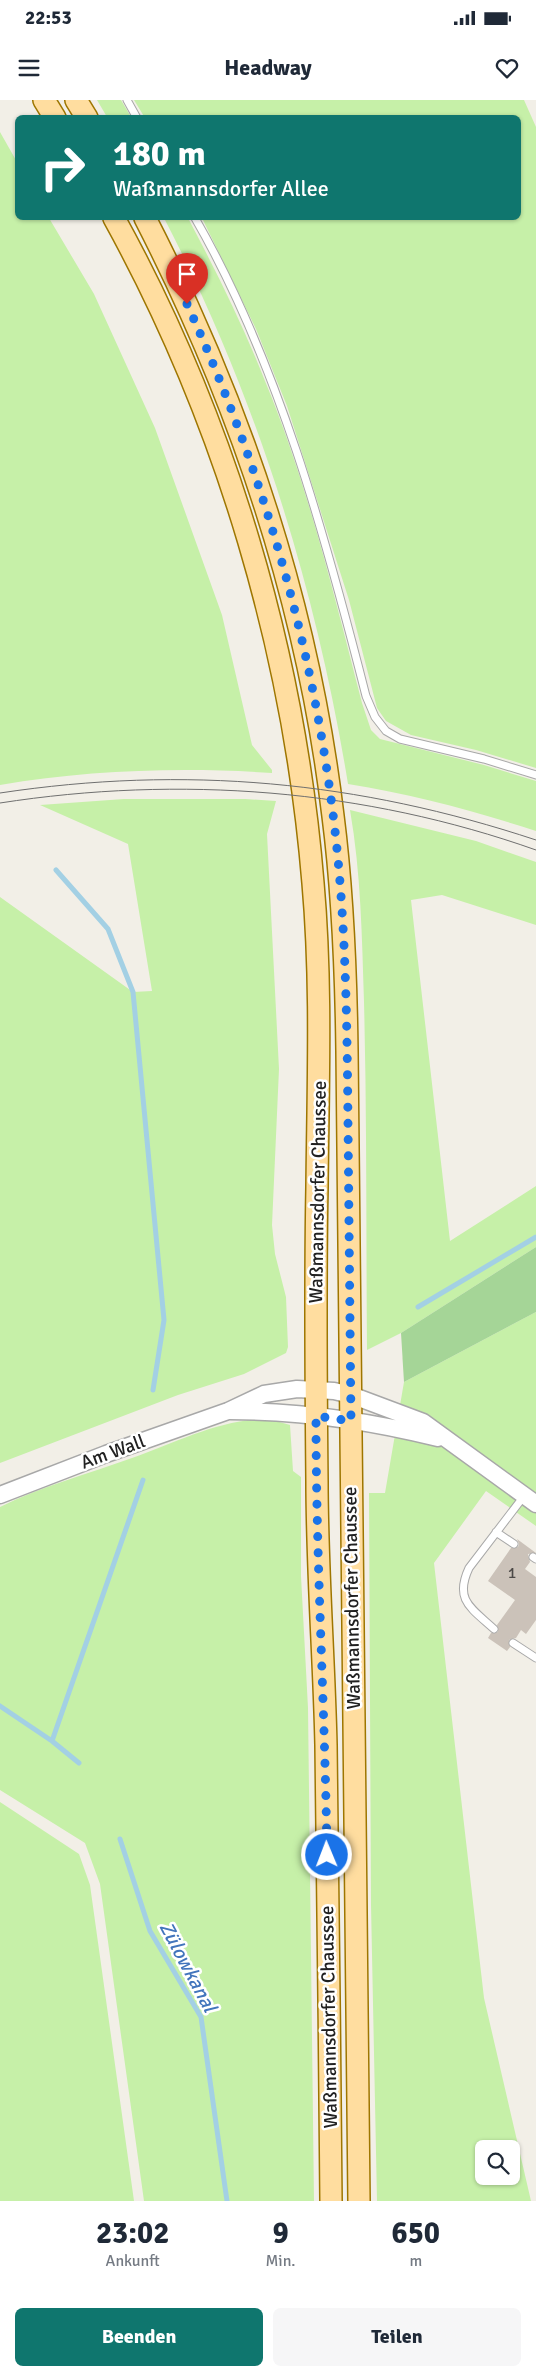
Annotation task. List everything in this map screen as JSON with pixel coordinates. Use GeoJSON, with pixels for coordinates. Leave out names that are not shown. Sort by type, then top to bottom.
{"type":"FeatureCollection","features":[{"type":"Feature","properties":{"kind":"main road"},"geometry":{"type":"LineString","coordinates":[[44,100],[53,115]]}},
{"type":"Feature","properties":{"kind":"main road"},"geometry":{"type":"LineString","coordinates":[[76,100],[85,115]]}},
{"type":"Feature","properties":{"kind":"main road","name":"Waßmannsdorfer Chaussee"},"geometry":{"type":"LineString","coordinates":[[115,220],[170,332],[201,405],[234,496],[266,606],[288,703],[300,774],[314,892],[320,1040],[316,1389],[318,1577],[326,1739],[331,2201]]}},
{"type":"Feature","properties":{"kind":"main road","name":"Waßmannsdorfer Chaussee"},"geometry":{"type":"LineString","coordinates":[[146,220],[175,277],[219,376],[261,492],[278,546],[307,660],[334,816],[346,985],[358,2201]]}},
{"type":"Feature","properties":{"kind":"street","name":"Am Wall"},"geometry":{"type":"LineString","coordinates":[[0,1495],[106,1454],[228,1411],[264,1394],[281,1390],[316,1389],[351,1395],[423,1422],[445,1440]]}},
{"type":"Feature","properties":{"kind":"street","name":"Am Wall"},"geometry":{"type":"LineString","coordinates":[[228,1411],[270,1411],[316,1416],[398,1427],[445,1440]]}},
{"type":"Feature","properties":{"kind":"street"},"geometry":{"type":"LineString","coordinates":[[445,1440],[530,1499]]}},
{"type":"Feature","properties":{"kind":"lane"},"geometry":{"type":"LineString","coordinates":[[127,100],[135,115]]}},
{"type":"Feature","properties":{"kind":"lane"},"geometry":{"type":"LineString","coordinates":[[196,220],[248,325],[276,393],[323,536],[366,696],[376,718],[386,731],[400,739],[484,759],[536,775]]}},
{"type":"Feature","properties":{"kind":"lane"},"geometry":{"type":"LineString","coordinates":[[494,1629],[468,1605],[462,1594],[463,1580],[469,1568],[496,1532],[530,1499]]}},
{"type":"Feature","properties":{"kind":"lane"},"geometry":{"type":"LineString","coordinates":[[496,1532],[514,1544]]}},
{"type":"Feature","properties":{"kind":"lane"},"geometry":{"type":"LineString","coordinates":[[513,1643],[536,1658]]}},
{"type":"Feature","properties":{"kind":"green space"},"geometry":{"type":"Polygon","coordinates":[[[97,100],[121,100],[130,115],[106,115],[97,100]]]}},
{"type":"Feature","properties":{"kind":"green space"},"geometry":{"type":"Polygon","coordinates":[[[134,100],[524,100],[536,127],[536,768],[476,750],[411,735],[386,721],[377,708],[349,600],[287,406],[256,329],[203,220],[521,220],[521,115],[143,115],[134,100]]]}},
{"type":"Feature","properties":{"kind":"green space"},"geometry":{"type":"Polygon","coordinates":[[[0,132],[15,158],[15,220],[50,220],[94,294],[155,428],[222,615],[252,745],[272,770],[272,773],[204,770],[135,771],[67,776],[0,785],[0,132]]]}},
{"type":"Feature","properties":{"kind":"green space"},"geometry":{"type":"Polygon","coordinates":[[[165,220],[189,220],[229,298],[265,381],[307,500],[371,730],[380,739],[484,765],[536,781],[536,831],[443,804],[348,784],[335,710],[319,637],[279,494],[227,353],[197,285],[165,220]]]}},
{"type":"Feature","properties":{"kind":"green space"},"geometry":{"type":"Polygon","coordinates":[[[124,799],[245,799],[276,801],[267,834],[279,1069],[272,1225],[275,1254],[286,1297],[288,1347],[286,1353],[244,1374],[178,1395],[0,1463],[0,897],[133,992],[152,991],[128,844],[40,805],[124,799]]]}},
{"type":"Feature","properties":{"kind":"green space"},"geometry":{"type":"Polygon","coordinates":[[[350,810],[476,841],[536,862],[536,925],[442,895],[411,900],[450,1241],[536,1186],[536,1247],[401,1333],[367,1350],[366,1089],[362,930],[359,882],[350,810]]]}},
{"type":"Feature","properties":{"kind":"green space"},"geometry":{"type":"Polygon","coordinates":[[[536,1247],[536,1312],[404,1382],[401,1333],[536,1247]]]}},
{"type":"Feature","properties":{"kind":"green space"},"geometry":{"type":"Polygon","coordinates":[[[536,1312],[536,1526],[486,1491],[434,1563],[484,1998],[517,2140],[475,2140],[475,2185],[520,2185],[520,2153],[531,2201],[377,2201],[371,1905],[369,1493],[385,1493],[404,1382],[536,1312]]]}},
{"type":"Feature","properties":{"kind":"green space"},"geometry":{"type":"Polygon","coordinates":[[[269,1419],[290,1425],[293,1471],[301,1477],[301,1576],[308,1708],[314,2201],[144,2201],[100,1884],[85,1843],[0,1790],[0,1507],[49,1486],[132,1458],[199,1432],[233,1423],[269,1419]]]}},
{"type":"Feature","properties":{"kind":"green space"},"geometry":{"type":"Polygon","coordinates":[[[0,1802],[79,1854],[90,1885],[134,2201],[0,2201],[0,1802]]]}},
{"type":"Feature","properties":{"kind":"building"},"geometry":{"type":"Polygon","coordinates":[[[517,1539],[536,1553],[528,1554],[530,1562],[525,1569],[536,1577],[536,1620],[526,1634],[521,1630],[516,1638],[509,1640],[510,1647],[507,1651],[488,1638],[491,1633],[498,1632],[497,1625],[515,1600],[488,1581],[511,1548],[518,1547],[517,1539]]]}},
{"type":"Feature","properties":{"kind":"waterway"},"geometry":{"type":"LineString","coordinates":[[56,870],[108,929],[133,992],[164,1320],[153,1390]]}},
{"type":"Feature","properties":{"kind":"waterway"},"geometry":{"type":"LineString","coordinates":[[418,1307],[536,1237]]}},
{"type":"Feature","properties":{"kind":"waterway"},"geometry":{"type":"LineString","coordinates":[[52,1741],[143,1480]]}},
{"type":"Feature","properties":{"kind":"waterway","name":"Zülowkanal"},"geometry":{"type":"LineString","coordinates":[[0,1706],[52,1741],[79,1763]]}},
{"type":"Feature","properties":{"kind":"waterway","name":"Zülowkanal"},"geometry":{"type":"LineString","coordinates":[[120,1839],[150,1931],[201,2017],[227,2201]]}},
{"type":"Feature","properties":{"kind":"tram line"},"geometry":{"type":"LineString","coordinates":[[0,793],[137,780],[204,780],[271,784],[337,792],[403,804],[469,820],[536,840]]}},
{"type":"Feature","properties":{"kind":"tram line"},"geometry":{"type":"LineString","coordinates":[[0,803],[68,794],[136,790],[203,789],[271,793],[338,801],[405,813],[471,829],[536,850]]}},
{"type":"Feature","properties":{"kind":"route"},"geometry":{"type":"LineString","coordinates":[[187,304],[219,376],[241,433],[278,546],[307,660],[319,719],[334,816],[340,882],[344,934],[348,1069],[351,1421],[316,1416],[319,1616],[326,1739],[327,1855]]}}]}
